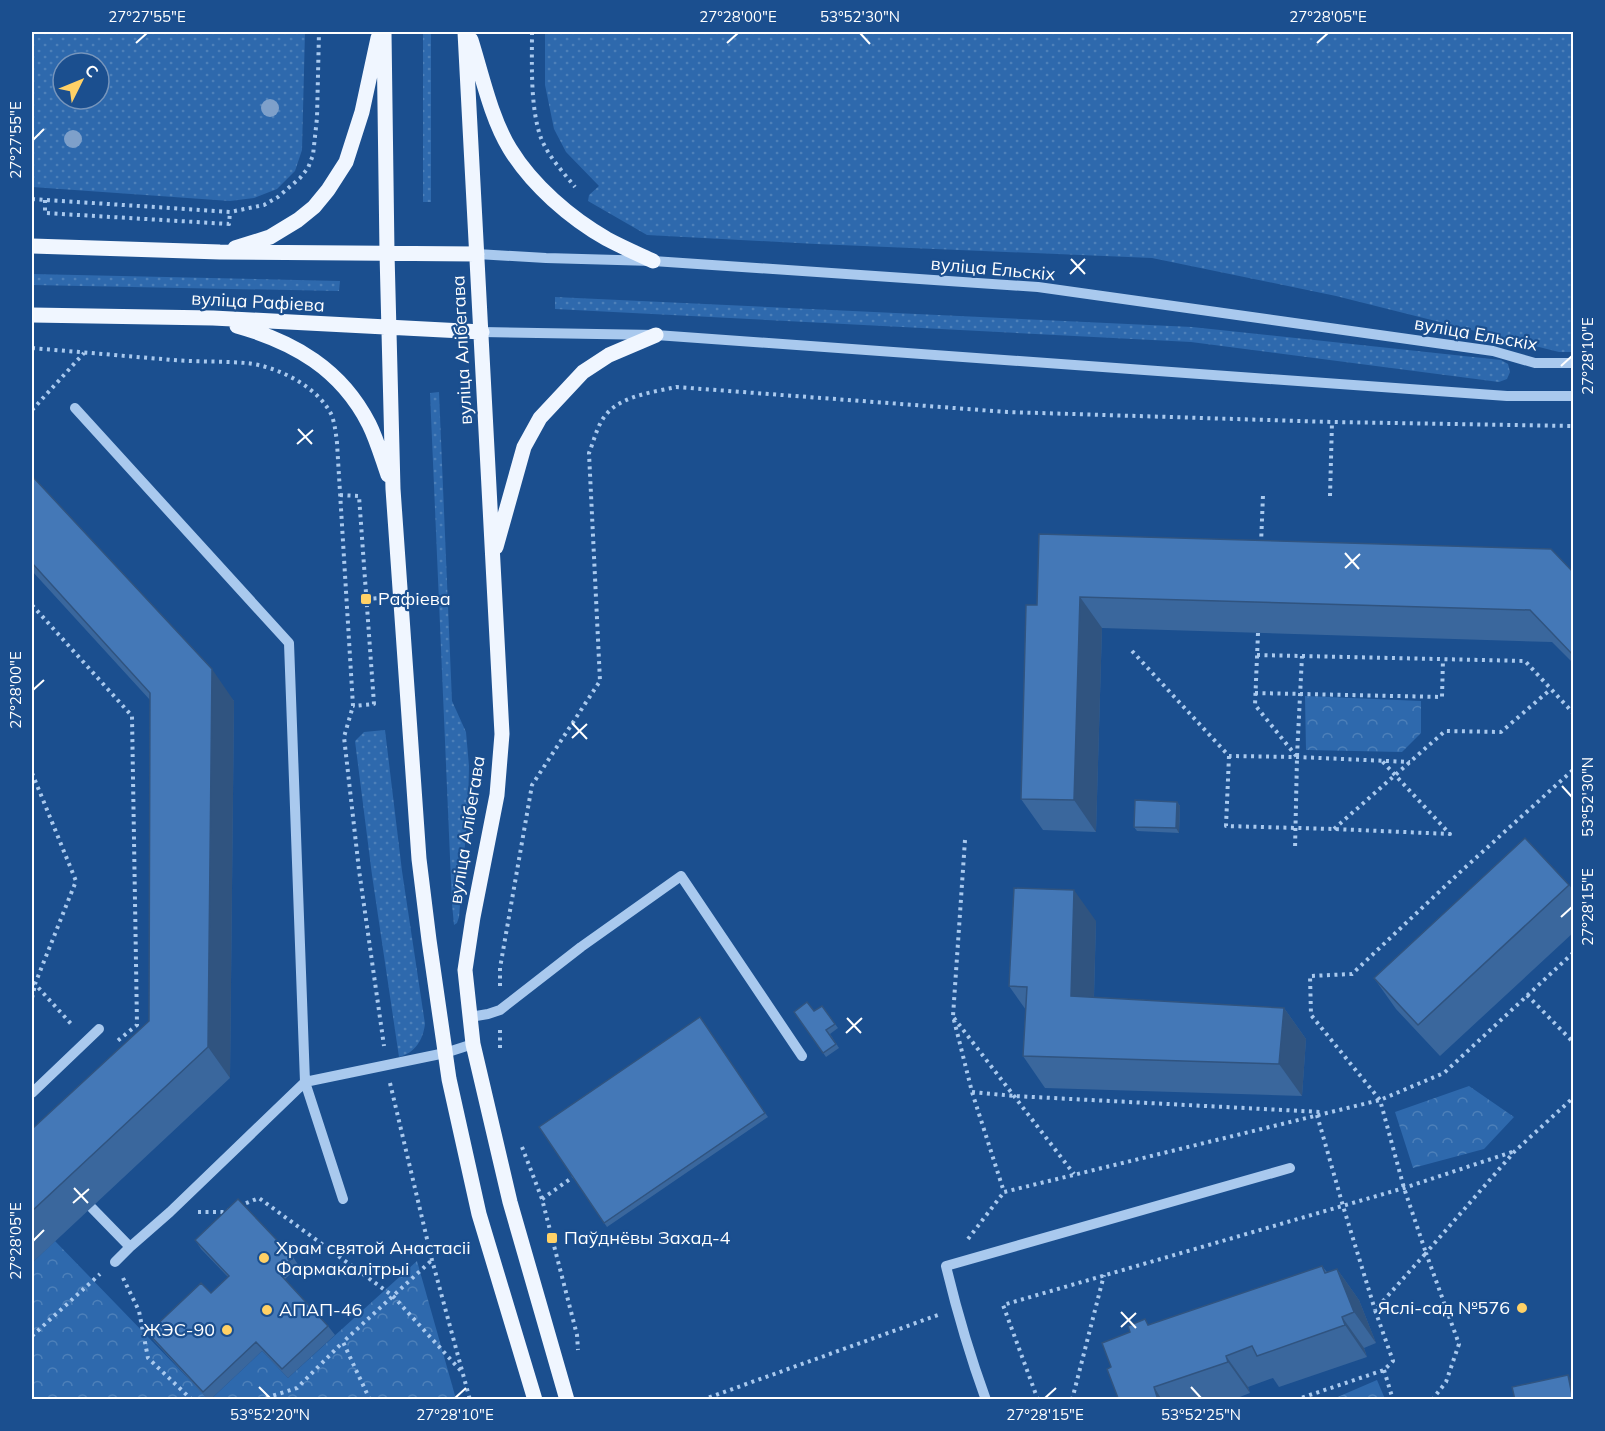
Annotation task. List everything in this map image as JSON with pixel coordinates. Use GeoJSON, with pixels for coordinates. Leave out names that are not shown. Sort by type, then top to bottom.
{"type":"FeatureCollection","features":[{"type":"Feature","properties":{"kind":"main road"},"geometry":{"type":"LineString","coordinates":[[220,252],[270,237],[298,220],[314,207],[328,190],[346,162],[362,112],[381,32]]}},
{"type":"Feature","properties":{"kind":"main road","name":"вуліца Алібегава"},"geometry":{"type":"LineString","coordinates":[[381,32],[393,489],[419,859],[449,1079],[479,1214],[535,1400]]}},
{"type":"Feature","properties":{"kind":"main road"},"geometry":{"type":"LineString","coordinates":[[467,32],[497,121],[510,149],[537,184],[556,204],[606,239],[653,261]]}},
{"type":"Feature","properties":{"kind":"main road","name":"вуліца Алібегава"},"geometry":{"type":"LineString","coordinates":[[467,32],[502,734],[497,795],[465,970],[473,1044],[510,1202],[567,1400]]}},
{"type":"Feature","properties":{"kind":"main road"},"geometry":{"type":"LineString","coordinates":[[32,246],[220,252],[477,254]]}},
{"type":"Feature","properties":{"kind":"main road","name":"вуліца Рафіева"},"geometry":{"type":"LineString","coordinates":[[32,315],[213,318],[482,332]]}},
{"type":"Feature","properties":{"kind":"main road"},"geometry":{"type":"LineString","coordinates":[[213,318],[285,342],[308,355],[327,370],[340,383],[369,423],[393,489]]}},
{"type":"Feature","properties":{"kind":"main road"},"geometry":{"type":"LineString","coordinates":[[492,562],[524,447],[540,418],[583,372],[609,355],[656,335]]}},
{"type":"Feature","properties":{"kind":"street","name":"вуліца Ельскіх"},"geometry":{"type":"LineString","coordinates":[[477,254],[653,261],[1038,287],[1493,351],[1535,363],[1574,363]]}},
{"type":"Feature","properties":{"kind":"street"},"geometry":{"type":"LineString","coordinates":[[482,332],[656,335],[1507,396],[1574,396]]}},
{"type":"Feature","properties":{"kind":"street"},"geometry":{"type":"LineString","coordinates":[[75,408],[289,643],[305,1082],[343,1199]]}},
{"type":"Feature","properties":{"kind":"street"},"geometry":{"type":"LineString","coordinates":[[470,1017],[500,1010],[581,947],[681,876],[802,1056]]}},
{"type":"Feature","properties":{"kind":"street"},"geometry":{"type":"LineString","coordinates":[[32,1093],[99,1029]]}},
{"type":"Feature","properties":{"kind":"street"},"geometry":{"type":"LineString","coordinates":[[115,1262],[305,1082],[445,1053],[473,1044]]}},
{"type":"Feature","properties":{"kind":"street"},"geometry":{"type":"LineString","coordinates":[[986,1400],[956,1309],[946,1266],[1290,1168]]}},
{"type":"Feature","properties":{"kind":"street"},"geometry":{"type":"LineString","coordinates":[[92,1208],[130,1247]]}},
{"type":"Feature","properties":{"kind":"path"},"geometry":{"type":"LineString","coordinates":[[32,199],[230,212],[264,205],[278,197],[300,178],[308,168],[313,155],[319,32]]}},
{"type":"Feature","properties":{"kind":"path"},"geometry":{"type":"LineString","coordinates":[[532,32],[534,108],[541,138],[552,158],[576,187]]}},
{"type":"Feature","properties":{"kind":"path"},"geometry":{"type":"LineString","coordinates":[[45,200],[45,213],[229,224],[230,212]]}},
{"type":"Feature","properties":{"kind":"path"},"geometry":{"type":"LineString","coordinates":[[32,348],[176,360],[248,363],[271,368],[293,378],[314,393],[322,402],[331,415],[336,429],[353,706],[344,737]]}},
{"type":"Feature","properties":{"kind":"path"},"geometry":{"type":"LineString","coordinates":[[32,408],[85,352]]}},
{"type":"Feature","properties":{"kind":"path"},"geometry":{"type":"LineString","coordinates":[[500,1052],[500,968],[532,785],[600,681],[589,453],[601,421],[615,406],[633,397],[676,387],[1007,412],[1332,422],[1574,426]]}},
{"type":"Feature","properties":{"kind":"path"},"geometry":{"type":"LineString","coordinates":[[1330,496],[1332,422]]}},
{"type":"Feature","properties":{"kind":"path"},"geometry":{"type":"LineString","coordinates":[[340,495],[359,496],[374,704],[353,706]]}},
{"type":"Feature","properties":{"kind":"path"},"geometry":{"type":"LineString","coordinates":[[1261,550],[1263,495]]}},
{"type":"Feature","properties":{"kind":"path"},"geometry":{"type":"LineString","coordinates":[[32,605],[132,716],[137,1025],[114,1044]]}},
{"type":"Feature","properties":{"kind":"path"},"geometry":{"type":"LineString","coordinates":[[1258,633],[1255,705],[1297,757]]}},
{"type":"Feature","properties":{"kind":"path"},"geometry":{"type":"LineString","coordinates":[[1132,651],[1229,756],[1226,826],[1450,834],[1382,761]]}},
{"type":"Feature","properties":{"kind":"path"},"geometry":{"type":"LineString","coordinates":[[1257,655],[1525,661],[1574,714]]}},
{"type":"Feature","properties":{"kind":"path"},"geometry":{"type":"LineString","coordinates":[[1295,850],[1302,655]]}},
{"type":"Feature","properties":{"kind":"path"},"geometry":{"type":"LineString","coordinates":[[1255,693],[1442,697],[1443,659]]}},
{"type":"Feature","properties":{"kind":"path"},"geometry":{"type":"LineString","coordinates":[[1334,829],[1445,731],[1501,732],[1551,689]]}},
{"type":"Feature","properties":{"kind":"path"},"geometry":{"type":"LineString","coordinates":[[1229,756],[1410,762]]}},
{"type":"Feature","properties":{"kind":"path"},"geometry":{"type":"LineString","coordinates":[[1432,1400],[1446,1382],[1459,1344],[1404,1188],[1380,1100],[1311,1015],[1310,976],[1352,974],[1574,769]]}},
{"type":"Feature","properties":{"kind":"path"},"geometry":{"type":"LineString","coordinates":[[32,773],[76,881],[35,984],[32,998]]}},
{"type":"Feature","properties":{"kind":"path"},"geometry":{"type":"LineString","coordinates":[[965,840],[953,1016],[972,1092],[1004,1192]]}},
{"type":"Feature","properties":{"kind":"path"},"geometry":{"type":"LineString","coordinates":[[946,1266],[1004,1192],[1380,1100],[1444,1073],[1574,952]]}},
{"type":"Feature","properties":{"kind":"path"},"geometry":{"type":"LineString","coordinates":[[35,984],[86,1041]]}},
{"type":"Feature","properties":{"kind":"path"},"geometry":{"type":"LineString","coordinates":[[1527,994],[1574,1043]]}},
{"type":"Feature","properties":{"kind":"path"},"geometry":{"type":"LineString","coordinates":[[953,1016],[1074,1174]]}},
{"type":"Feature","properties":{"kind":"path"},"geometry":{"type":"LineString","coordinates":[[972,1092],[1327,1113]]}},
{"type":"Feature","properties":{"kind":"path"},"geometry":{"type":"LineString","coordinates":[[1375,1310],[1515,1150],[1574,1097]]}},
{"type":"Feature","properties":{"kind":"path"},"geometry":{"type":"LineString","coordinates":[[1295,1400],[1384,1370],[1393,1361],[1375,1310],[1317,1115]]}},
{"type":"Feature","properties":{"kind":"path"},"geometry":{"type":"LineString","coordinates":[[518,1137],[542,1198],[577,1335]]}},
{"type":"Feature","properties":{"kind":"path"},"geometry":{"type":"LineString","coordinates":[[1038,1400],[1003,1305],[1404,1188],[1515,1150]]}},
{"type":"Feature","properties":{"kind":"path"},"geometry":{"type":"LineString","coordinates":[[542,1198],[573,1177]]}},
{"type":"Feature","properties":{"kind":"path"},"geometry":{"type":"LineString","coordinates":[[170,1212],[224,1212],[259,1198],[393,1296],[462,1372]]}},
{"type":"Feature","properties":{"kind":"path"},"geometry":{"type":"LineString","coordinates":[[260,1400],[297,1388],[432,1260]]}},
{"type":"Feature","properties":{"kind":"path"},"geometry":{"type":"LineString","coordinates":[[32,1336],[115,1262],[139,1311],[148,1358],[192,1400]]}},
{"type":"Feature","properties":{"kind":"path"},"geometry":{"type":"LineString","coordinates":[[1072,1400],[1104,1275]]}},
{"type":"Feature","properties":{"kind":"path"},"geometry":{"type":"LineString","coordinates":[[702,1400],[956,1309]]}},
{"type":"Feature","properties":{"kind":"path"},"geometry":{"type":"LineString","coordinates":[[343,1342],[370,1400]]}},
{"type":"Feature","properties":{"kind":"path"},"geometry":{"type":"LineString","coordinates":[[1384,1370],[1394,1400]]}},
{"type":"Feature","properties":{"kind":"green space"},"geometry":{"type":"Polygon","coordinates":[[[32,32],[305,32],[302,150],[295,171],[277,189],[254,198],[230,201],[32,187],[32,32]]]}},
{"type":"Feature","properties":{"kind":"green space"},"geometry":{"type":"Polygon","coordinates":[[[423,32],[431,32],[431,202],[423,202],[423,32]]]}},
{"type":"Feature","properties":{"kind":"green space"},"geometry":{"type":"Polygon","coordinates":[[[545,32],[1573,32],[1573,352],[1559,352],[1336,296],[1152,258],[647,235],[588,201],[589,195],[599,186],[566,152],[554,129],[545,85],[545,32]]]}},
{"type":"Feature","properties":{"kind":"green space"},"geometry":{"type":"Polygon","coordinates":[[[32,274],[340,281],[339,291],[32,285],[32,274]]]}},
{"type":"Feature","properties":{"kind":"green space"},"geometry":{"type":"Polygon","coordinates":[[[555,297],[1192,327],[1501,360],[1508,364],[1510,372],[1507,379],[1499,382],[1191,342],[555,309],[555,297]]]}},
{"type":"Feature","properties":{"kind":"green space"},"geometry":{"type":"Polygon","coordinates":[[[439,392],[452,701],[466,732],[469,766],[459,917],[454,925],[430,393],[439,392]]]}},
{"type":"Feature","properties":{"kind":"green space"},"geometry":{"type":"Polygon","coordinates":[[[1305,696],[1421,701],[1421,733],[1402,752],[1306,750],[1305,696]]]}},
{"type":"Feature","properties":{"kind":"green space"},"geometry":{"type":"Polygon","coordinates":[[[385,730],[402,871],[425,1024],[414,1049],[399,1057],[355,741],[364,732],[385,730]]]}},
{"type":"Feature","properties":{"kind":"green space"},"geometry":{"type":"Polygon","coordinates":[[[1469,1086],[1514,1117],[1484,1149],[1413,1168],[1395,1112],[1469,1086]]]}},
{"type":"Feature","properties":{"kind":"green space"},"geometry":{"type":"Polygon","coordinates":[[[55,1241],[208,1399],[32,1399],[32,1263],[55,1241]]]}},
{"type":"Feature","properties":{"kind":"green space"},"geometry":{"type":"Polygon","coordinates":[[[417,1261],[456,1399],[210,1400],[262,1351],[288,1378],[417,1261]]]}},
{"type":"Feature","properties":{"kind":"green space"},"geometry":{"type":"Polygon","coordinates":[[[1377,1380],[1385,1399],[1333,1399],[1377,1380]]]}},
{"type":"Feature","properties":{"kind":"building"},"geometry":{"type":"Polygon","coordinates":[[[32,476],[212,669],[208,1047],[32,1211],[32,1129],[149,1021],[150,693],[32,563],[32,476]]]}},
{"type":"Feature","properties":{"kind":"building"},"geometry":{"type":"Polygon","coordinates":[[[1039,534],[1551,549],[1574,573],[1574,656],[1530,610],[1080,597],[1074,800],[1021,799],[1026,605],[1037,605],[1039,534]]]}},
{"type":"Feature","properties":{"kind":"building"},"geometry":{"type":"Polygon","coordinates":[[[1135,800],[1177,802],[1176,828],[1134,827],[1135,800]]]}},
{"type":"Feature","properties":{"kind":"building"},"geometry":{"type":"Polygon","coordinates":[[[1525,838],[1569,885],[1418,1025],[1374,978],[1525,838]]]}},
{"type":"Feature","properties":{"kind":"building"},"geometry":{"type":"Polygon","coordinates":[[[1014,888],[1074,890],[1071,996],[1284,1008],[1279,1064],[1023,1056],[1027,987],[1009,986],[1014,888]]]}},
{"type":"Feature","properties":{"kind":"building"},"geometry":{"type":"Polygon","coordinates":[[[807,1002],[814,1011],[822,1006],[835,1024],[826,1030],[836,1044],[823,1053],[794,1012],[807,1002]]]}},
{"type":"Feature","properties":{"kind":"building"},"geometry":{"type":"Polygon","coordinates":[[[700,1017],[765,1113],[604,1223],[539,1127],[700,1017]]]}},
{"type":"Feature","properties":{"kind":"building"},"geometry":{"type":"Polygon","coordinates":[[[238,1199],[293,1257],[278,1272],[328,1326],[282,1369],[256,1342],[203,1392],[148,1333],[201,1283],[211,1293],[229,1276],[195,1240],[238,1199]]]}},
{"type":"Feature","properties":{"kind":"building"},"geometry":{"type":"Polygon","coordinates":[[[1322,1266],[1325,1273],[1337,1269],[1354,1312],[1342,1317],[1345,1325],[1257,1356],[1252,1346],[1226,1356],[1228,1362],[1154,1387],[1158,1400],[1112,1400],[1118,1398],[1107,1369],[1111,1367],[1102,1343],[1130,1332],[1128,1326],[1145,1319],[1148,1325],[1322,1266]]]}},
{"type":"Feature","properties":{"kind":"building"},"geometry":{"type":"Polygon","coordinates":[[[1568,1375],[1573,1400],[1515,1400],[1512,1387],[1568,1375]]]}},
{"type":"Feature","properties":{"kind":"place","name":"Рафіева"},"geometry":{"type":"Point","coordinates":[366,599]}},
{"type":"Feature","properties":{"kind":"place","name":"Паўднёвы Захад-4"},"geometry":{"type":"Point","coordinates":[552,1238]}},
{"type":"Feature","properties":{"kind":"place","name":"Храм святой Анастасіі Фармакалітрыі"},"geometry":{"type":"Point","coordinates":[264,1258]}},
{"type":"Feature","properties":{"kind":"place","name":"Яслі-сад №576"},"geometry":{"type":"Point","coordinates":[1522,1308]}},
{"type":"Feature","properties":{"kind":"place","name":"АПАП-46"},"geometry":{"type":"Point","coordinates":[267,1310]}},
{"type":"Feature","properties":{"kind":"place","name":"ЖЭС-90"},"geometry":{"type":"Point","coordinates":[227,1330]}}]}
